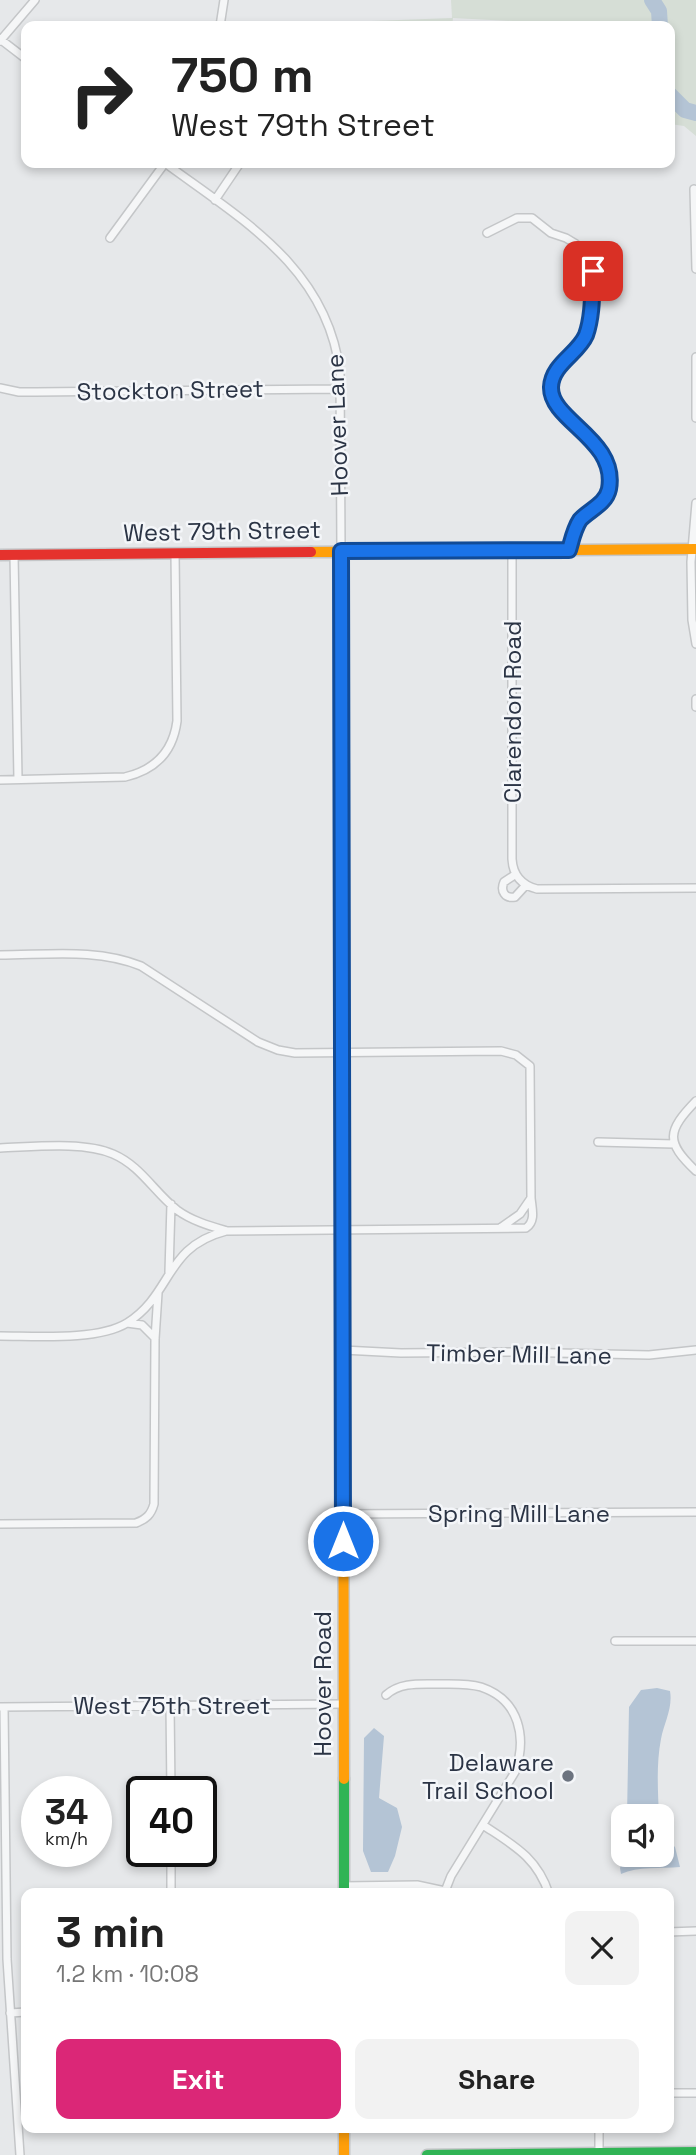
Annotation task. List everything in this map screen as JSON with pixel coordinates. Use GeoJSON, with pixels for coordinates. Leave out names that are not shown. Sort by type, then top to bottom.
{"type":"FeatureCollection","features":[{"type":"Feature","properties":{"kind":"street"},"geometry":{"type":"LineString","coordinates":[[21,55],[0,40],[34,0]]}},
{"type":"Feature","properties":{"kind":"street"},"geometry":{"type":"LineString","coordinates":[[221,21],[224,0]]}},
{"type":"Feature","properties":{"kind":"street"},"geometry":{"type":"LineString","coordinates":[[110,238],[161,168]]}},
{"type":"Feature","properties":{"kind":"street","name":"Hoover Lane"},"geometry":{"type":"LineString","coordinates":[[172,168],[270,242],[304,281],[320,310],[333,340],[339,369],[341,551]]}},
{"type":"Feature","properties":{"kind":"street"},"geometry":{"type":"LineString","coordinates":[[215,200],[237,168]]}},
{"type":"Feature","properties":{"kind":"street"},"geometry":{"type":"LineString","coordinates":[[694,189],[696,270]]}},
{"type":"Feature","properties":{"kind":"street"},"geometry":{"type":"LineString","coordinates":[[487,233],[517,218],[532,218],[551,233],[576,244],[593,271],[586,333],[578,348],[554,374],[551,391],[559,407],[601,452],[606,462],[609,485],[608,493],[602,502],[575,528],[569,550]]}},
{"type":"Feature","properties":{"kind":"street"},"geometry":{"type":"LineString","coordinates":[[696,357],[696,418]]}},
{"type":"Feature","properties":{"kind":"street","name":"Stockton Street"},"geometry":{"type":"LineString","coordinates":[[0,388],[29,392],[340,389]]}},
{"type":"Feature","properties":{"kind":"street"},"geometry":{"type":"LineString","coordinates":[[696,503],[692,620],[696,644]]}},
{"type":"Feature","properties":{"kind":"street","name":"West 79th Street"},"geometry":{"type":"LineString","coordinates":[[0,555],[694,549]]}},
{"type":"Feature","properties":{"kind":"street","name":"Clarendon Road"},"geometry":{"type":"LineString","coordinates":[[512,550],[512,859],[520,880]]}},
{"type":"Feature","properties":{"kind":"street","name":"Hoover Road"},"geometry":{"type":"LineString","coordinates":[[341,551],[344,1888]]}},
{"type":"Feature","properties":{"kind":"street"},"geometry":{"type":"LineString","coordinates":[[0,780],[120,778],[143,772],[159,761],[167,751],[177,725],[175,553]]}},
{"type":"Feature","properties":{"kind":"street"},"geometry":{"type":"LineString","coordinates":[[14,555],[18,779]]}},
{"type":"Feature","properties":{"kind":"street"},"geometry":{"type":"LineString","coordinates":[[696,699],[696,707]]}},
{"type":"Feature","properties":{"kind":"street"},"geometry":{"type":"LineString","coordinates":[[520,880],[518,896],[513,898],[504,894],[502,888],[506,879],[520,880],[537,889],[696,888]]}},
{"type":"Feature","properties":{"kind":"street"},"geometry":{"type":"LineString","coordinates":[[0,955],[97,954],[125,959],[141,966],[266,1046],[295,1053],[501,1051],[516,1055],[530,1066],[533,1217],[526,1228],[227,1231],[202,1239],[190,1247],[169,1273],[158,1293],[126,1323],[110,1330],[79,1335],[0,1336]]}},
{"type":"Feature","properties":{"kind":"street"},"geometry":{"type":"LineString","coordinates":[[696,1101],[677,1125],[673,1141],[679,1155],[696,1171]]}},
{"type":"Feature","properties":{"kind":"street"},"geometry":{"type":"LineString","coordinates":[[598,1142],[673,1141]]}},
{"type":"Feature","properties":{"kind":"street"},"geometry":{"type":"LineString","coordinates":[[0,1148],[82,1147],[105,1151],[134,1166],[171,1204],[190,1218],[227,1231]]}},
{"type":"Feature","properties":{"kind":"street"},"geometry":{"type":"LineString","coordinates":[[500,1228],[520,1214],[531,1198]]}},
{"type":"Feature","properties":{"kind":"street"},"geometry":{"type":"LineString","coordinates":[[169,1273],[171,1204]]}},
{"type":"Feature","properties":{"kind":"street"},"geometry":{"type":"LineString","coordinates":[[0,1524],[136,1522],[151,1513],[154,1504],[155,1339],[158,1293]]}},
{"type":"Feature","properties":{"kind":"street"},"geometry":{"type":"LineString","coordinates":[[126,1323],[142,1325],[155,1339]]}},
{"type":"Feature","properties":{"kind":"street","name":"Timber Mill Lane"},"geometry":{"type":"LineString","coordinates":[[343,1350],[649,1355],[696,1350]]}},
{"type":"Feature","properties":{"kind":"street","name":"Spring Mill Lane"},"geometry":{"type":"LineString","coordinates":[[343,1514],[696,1512]]}},
{"type":"Feature","properties":{"kind":"street"},"geometry":{"type":"LineString","coordinates":[[615,1641],[696,1641]]}},
{"type":"Feature","properties":{"kind":"street"},"geometry":{"type":"LineString","coordinates":[[386,1695],[402,1686],[415,1684],[470,1685],[493,1693],[511,1709],[521,1732],[521,1757],[515,1772],[446,1888]]}},
{"type":"Feature","properties":{"kind":"street","name":"West 75th Street"},"geometry":{"type":"LineString","coordinates":[[2,1707],[344,1704]]}},
{"type":"Feature","properties":{"kind":"street"},"geometry":{"type":"LineString","coordinates":[[170,1706],[171,1776]]}},
{"type":"Feature","properties":{"kind":"street"},"geometry":{"type":"LineString","coordinates":[[2,1707],[6,1927],[20,2155]]}},
{"type":"Feature","properties":{"kind":"street"},"geometry":{"type":"LineString","coordinates":[[482,1825],[526,1855],[543,1877],[547,1888]]}},
{"type":"Feature","properties":{"kind":"street"},"geometry":{"type":"LineString","coordinates":[[171,1867],[171,1888]]}},
{"type":"Feature","properties":{"kind":"street"},"geometry":{"type":"LineString","coordinates":[[373,1888],[417,1885],[429,1888]]}},
{"type":"Feature","properties":{"kind":"street"},"geometry":{"type":"LineString","coordinates":[[674,1932],[696,1931]]}},
{"type":"Feature","properties":{"kind":"street"},"geometry":{"type":"LineString","coordinates":[[0,2010],[21,2012]]}},
{"type":"Feature","properties":{"kind":"street"},"geometry":{"type":"LineString","coordinates":[[674,2093],[696,2093]]}},
{"type":"Feature","properties":{"kind":"street"},"geometry":{"type":"LineString","coordinates":[[344,2133],[344,2155]]}},
{"type":"Feature","properties":{"kind":"street"},"geometry":{"type":"LineString","coordinates":[[599,2133],[599,2153]]}},
{"type":"Feature","properties":{"kind":"street"},"geometry":{"type":"LineString","coordinates":[[427,2155],[696,2152]]}},
{"type":"Feature","properties":{"kind":"shaded area"},"geometry":{"type":"Polygon","coordinates":[[[451,0],[696,0],[696,136],[684,126],[675,125],[675,21],[512,21],[453,18],[453,21],[372,21],[452,18],[451,0]]]}},
{"type":"Feature","properties":{"kind":"water"},"geometry":{"type":"Polygon","coordinates":[[[657,1688],[670,1691],[671,1697],[658,1758],[659,1804],[627,1804],[629,1707],[641,1690],[657,1688]]]}},
{"type":"Feature","properties":{"kind":"water"},"geometry":{"type":"Polygon","coordinates":[[[374,1728],[384,1736],[379,1798],[397,1808],[402,1827],[388,1872],[371,1872],[363,1851],[364,1738],[374,1728]]]}},
{"type":"Feature","properties":{"kind":"water"},"geometry":{"type":"Polygon","coordinates":[[[674,1846],[680,1867],[642,1869],[621,1874],[620,1868],[674,1867],[674,1846]]]}},
{"type":"Feature","properties":{"kind":"waterway"},"geometry":{"type":"LineString","coordinates":[[652,0],[659,11],[660,21]]}},
{"type":"Feature","properties":{"kind":"waterway"},"geometry":{"type":"LineString","coordinates":[[675,100],[685,110],[696,113]]}},
{"type":"Feature","properties":{"kind":"traffic: fast"},"geometry":{"type":"LineString","coordinates":[[342,814],[343,1355]]}},
{"type":"Feature","properties":{"kind":"traffic: fast"},"geometry":{"type":"LineString","coordinates":[[344,1779],[344,1888]]}},
{"type":"Feature","properties":{"kind":"traffic: fast"},"geometry":{"type":"LineString","coordinates":[[427,2155],[696,2152]]}},
{"type":"Feature","properties":{"kind":"traffic: slow"},"geometry":{"type":"LineString","coordinates":[[311,552],[696,549]]}},
{"type":"Feature","properties":{"kind":"traffic: slow"},"geometry":{"type":"LineString","coordinates":[[341,551],[342,814]]}},
{"type":"Feature","properties":{"kind":"traffic: slow"},"geometry":{"type":"LineString","coordinates":[[343,1355],[344,1779]]}},
{"type":"Feature","properties":{"kind":"traffic: slow"},"geometry":{"type":"LineString","coordinates":[[344,2133],[344,2155]]}},
{"type":"Feature","properties":{"kind":"traffic: jam"},"geometry":{"type":"LineString","coordinates":[[0,555],[311,552]]}},
{"type":"Feature","properties":{"kind":"place","name":"Delaware Trail School"},"geometry":{"type":"Point","coordinates":[568,1776]}},
{"type":"Feature","properties":{"kind":"route"},"geometry":{"type":"LineString","coordinates":[[343,1541],[341,551],[569,550],[575,528],[602,502],[608,493],[609,485],[606,462],[601,452],[554,401],[551,391],[554,374],[578,348],[586,333],[593,271]]}}]}
